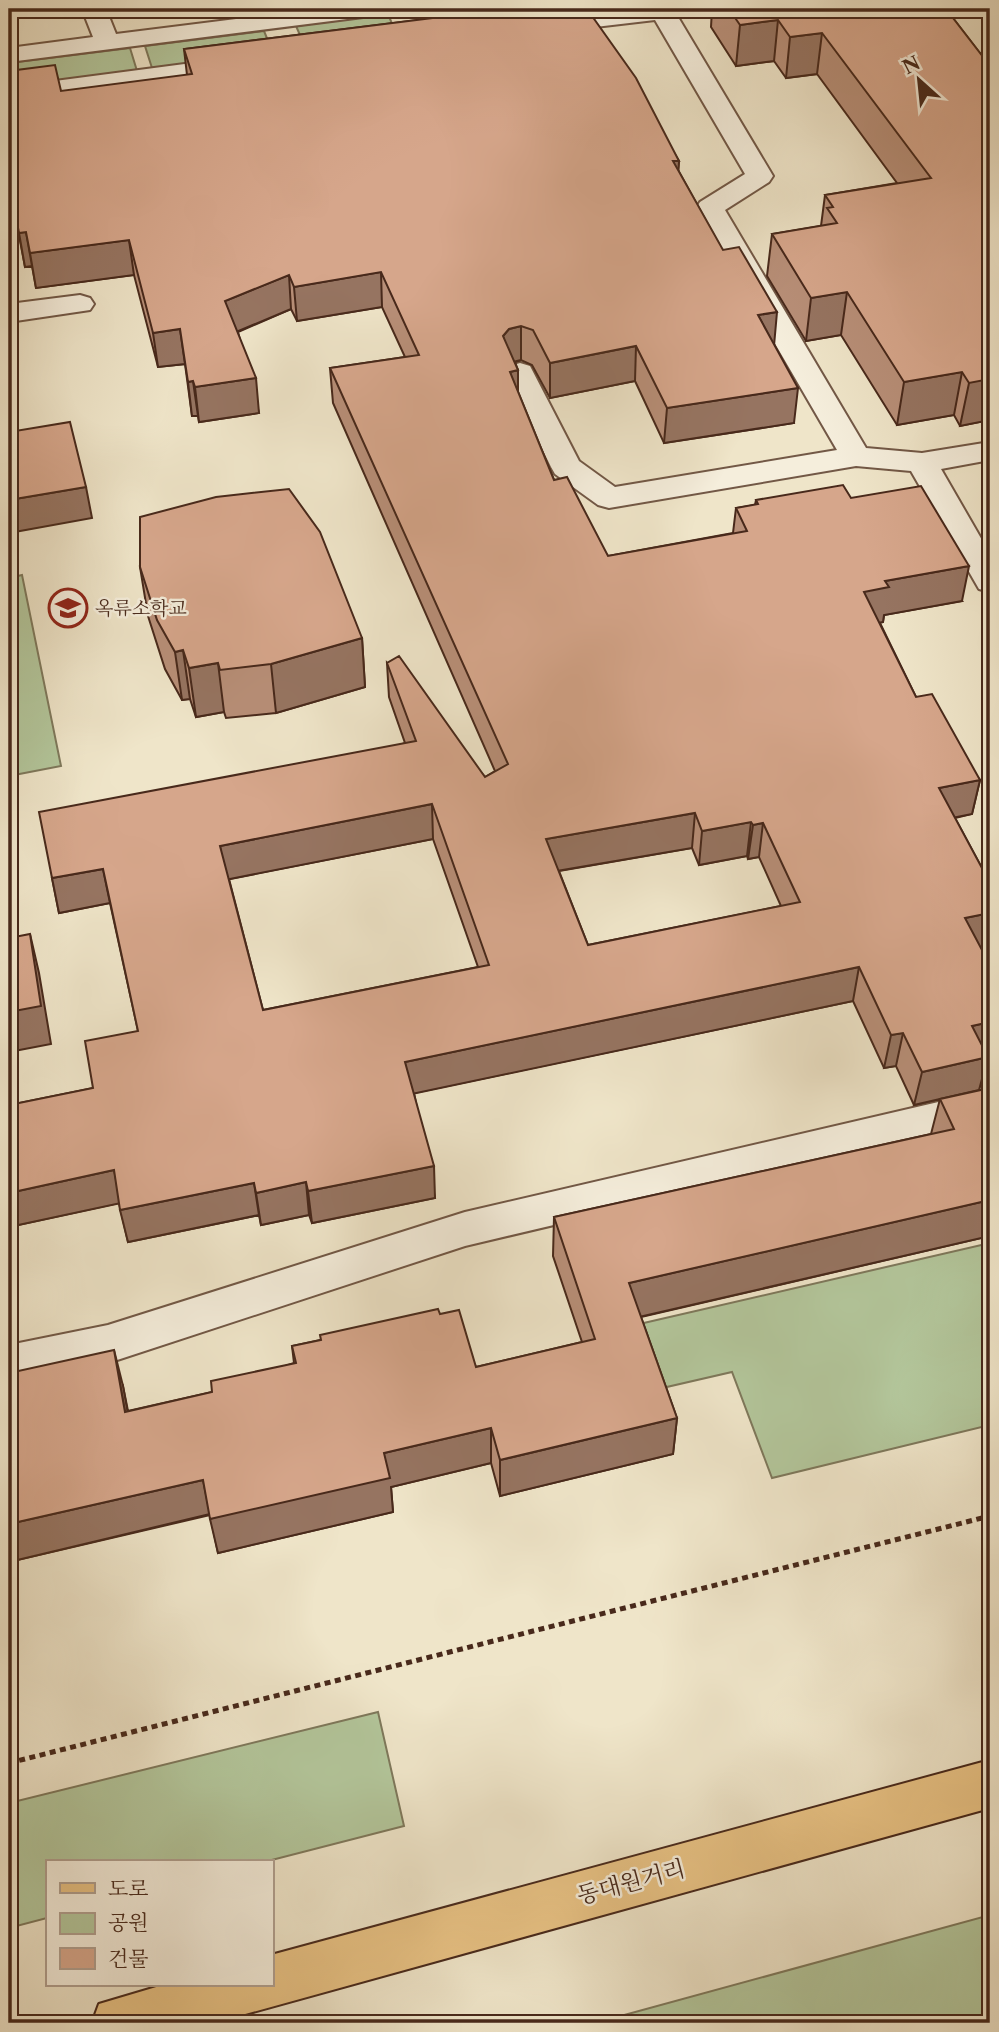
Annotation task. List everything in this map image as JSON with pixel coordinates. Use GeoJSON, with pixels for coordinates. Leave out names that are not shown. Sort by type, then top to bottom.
{"type":"FeatureCollection","features":[{"type":"Feature","properties":{"kind":"main road","name":"동대원거리"},"geometry":{"type":"LineString","coordinates":[[273,1980],[990,1784]]}},
{"type":"Feature","properties":{"kind":"main road"},"geometry":{"type":"LineString","coordinates":[[118,2023],[254,1986]]}},
{"type":"Feature","properties":{"kind":"street"},"geometry":{"type":"LineString","coordinates":[[94,9],[107,42]]}},
{"type":"Feature","properties":{"kind":"street"},"geometry":{"type":"LineString","coordinates":[[9,55],[371,9]]}},
{"type":"Feature","properties":{"kind":"street"},"geometry":{"type":"LineString","coordinates":[[524,29],[669,10],[760,176],[710,208],[856,456]]}},
{"type":"Feature","properties":{"kind":"street"},"geometry":{"type":"LineString","coordinates":[[274,21],[283,46]]}},
{"type":"Feature","properties":{"kind":"street"},"geometry":{"type":"LineString","coordinates":[[9,95],[261,62]]}},
{"type":"Feature","properties":{"kind":"street"},"geometry":{"type":"LineString","coordinates":[[9,313],[80,304]]}},
{"type":"Feature","properties":{"kind":"street"},"geometry":{"type":"LineString","coordinates":[[520,372],[566,467],[609,498],[856,456],[922,463],[990,451]]}},
{"type":"Feature","properties":{"kind":"street"},"geometry":{"type":"LineString","coordinates":[[922,463],[990,581]]}},
{"type":"Feature","properties":{"kind":"street"},"geometry":{"type":"LineString","coordinates":[[9,1364],[108,1343],[465,1229],[990,1106]]}},
{"type":"Feature","properties":{"kind":"path"},"geometry":{"type":"LineString","coordinates":[[9,1763],[990,1517]]}},
{"type":"Feature","properties":{"kind":"green space"},"geometry":{"type":"Polygon","coordinates":[[[388,14],[395,31],[303,42],[296,26],[388,14]]]}},
{"type":"Feature","properties":{"kind":"green space"},"geometry":{"type":"Polygon","coordinates":[[[264,31],[273,53],[152,68],[145,46],[264,31]]]}},
{"type":"Feature","properties":{"kind":"green space"},"geometry":{"type":"Polygon","coordinates":[[[130,48],[137,71],[9,87],[9,63],[130,48]]]}},
{"type":"Feature","properties":{"kind":"green space"},"geometry":{"type":"Polygon","coordinates":[[[22,575],[61,766],[9,776],[9,578],[22,575]]]}},
{"type":"Feature","properties":{"kind":"green space"},"geometry":{"type":"Polygon","coordinates":[[[990,1243],[990,1425],[772,1478],[732,1372],[658,1389],[635,1325],[990,1243]]]}},
{"type":"Feature","properties":{"kind":"green space"},"geometry":{"type":"Polygon","coordinates":[[[378,1712],[404,1826],[272,1860],[46,1860],[46,1918],[9,1928],[9,1803],[378,1712]]]}},
{"type":"Feature","properties":{"kind":"green space"},"geometry":{"type":"Polygon","coordinates":[[[990,1915],[990,2023],[595,2023],[990,1915]]]}},
{"type":"Feature","properties":{"kind":"building"},"geometry":{"type":"Polygon","coordinates":[[[505,9],[587,9],[636,78],[679,161],[673,161],[723,250],[739,247],[777,312],[758,315],[798,388],[667,408],[636,346],[550,363],[533,330],[521,326],[509,329],[503,336],[518,370],[510,372],[554,480],[567,477],[608,556],[747,531],[736,508],[758,504],[756,500],[843,485],[851,498],[921,486],[969,566],[885,581],[889,587],[864,592],[916,697],[932,694],[980,780],[939,788],[990,883],[990,913],[965,918],[990,965],[990,1022],[972,1026],[988,1057],[922,1072],[903,1033],[891,1035],[859,967],[405,1062],[434,1166],[308,1191],[306,1182],[256,1193],[254,1183],[120,1210],[114,1170],[9,1193],[9,1105],[93,1088],[85,1041],[138,1031],[103,869],[52,878],[39,812],[416,741],[387,663],[399,656],[485,777],[508,764],[330,368],[419,355],[381,272],[294,287],[289,275],[225,301],[256,378],[195,387],[193,381],[188,382],[180,329],[153,333],[129,240],[30,253],[26,232],[19,233],[9,182],[9,71],[55,65],[61,91],[192,74],[184,49],[505,9]],[[432,804],[220,846],[263,1010],[489,965],[432,804]],[[695,813],[546,839],[588,945],[800,902],[763,823],[753,825],[751,822],[702,831],[695,813]]]}},
{"type":"Feature","properties":{"kind":"building"},"geometry":{"type":"Polygon","coordinates":[[[729,9],[946,9],[990,66],[990,379],[969,383],[962,372],[904,382],[847,292],[811,298],[772,234],[837,223],[827,208],[833,207],[825,195],[931,178],[822,33],[790,37],[778,20],[740,25],[729,9]]]}},
{"type":"Feature","properties":{"kind":"building"},"geometry":{"type":"Polygon","coordinates":[[[70,422],[86,487],[9,500],[9,432],[70,422]]]}},
{"type":"Feature","properties":{"kind":"building"},"geometry":{"type":"Polygon","coordinates":[[[289,489],[320,532],[362,638],[271,664],[220,670],[218,663],[189,668],[183,650],[175,652],[157,620],[140,567],[140,517],[216,497],[289,489]]]}},
{"type":"Feature","properties":{"kind":"building"},"geometry":{"type":"Polygon","coordinates":[[[30,934],[41,1006],[9,1012],[9,938],[30,934]]]}},
{"type":"Feature","properties":{"kind":"building"},"geometry":{"type":"Polygon","coordinates":[[[990,1088],[990,1200],[629,1283],[677,1418],[500,1460],[491,1428],[384,1453],[390,1478],[210,1519],[203,1480],[9,1524],[9,1373],[114,1350],[125,1412],[212,1392],[211,1381],[296,1363],[292,1346],[321,1340],[320,1335],[438,1309],[440,1314],[459,1310],[476,1367],[595,1339],[554,1217],[954,1129],[940,1099],[990,1088]]]}},
{"type":"Feature","properties":{"kind":"place","name":"옥류소학교"},"geometry":{"type":"Point","coordinates":[68,608]}}]}
